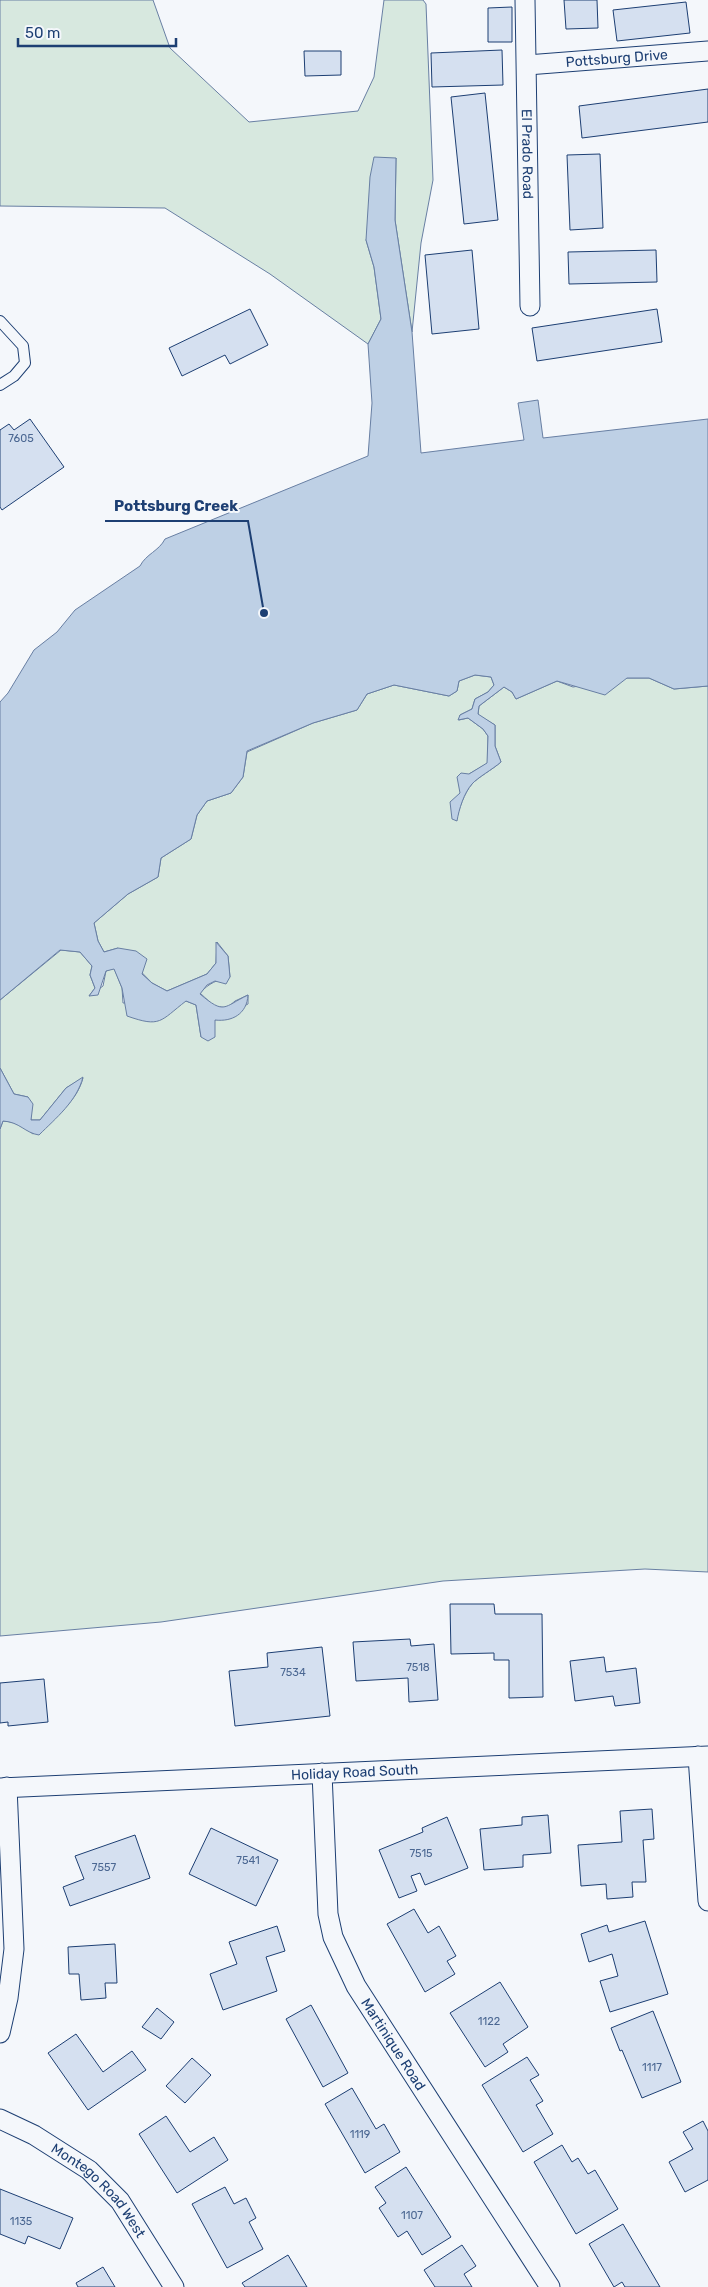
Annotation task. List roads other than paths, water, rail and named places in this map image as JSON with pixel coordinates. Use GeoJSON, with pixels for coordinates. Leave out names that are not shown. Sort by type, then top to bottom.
{"type":"FeatureCollection","features":[{"type":"Feature","properties":{"kind":"street","name":"El Prado Road"},"geometry":{"type":"LineString","coordinates":[[525,0],[530,306]]}},
{"type":"Feature","properties":{"kind":"street","name":"Pottsburg Drive"},"geometry":{"type":"LineString","coordinates":[[527,65],[708,51]]}},
{"type":"Feature","properties":{"kind":"street","name":"Holiday Road South"},"geometry":{"type":"LineString","coordinates":[[3,1788],[703,1756]]}},
{"type":"Feature","properties":{"kind":"street"},"geometry":{"type":"LineString","coordinates":[[703,1756],[708,1900]]}},
{"type":"Feature","properties":{"kind":"street","name":"Martinique Road"},"geometry":{"type":"LineString","coordinates":[[322,1772],[328,1914],[333,1937],[341,1959],[356,1986],[550,2287]]}},
{"type":"Feature","properties":{"kind":"street"},"geometry":{"type":"LineString","coordinates":[[0,2033],[8,1998],[14,1949],[3,1788]]}},
{"type":"Feature","properties":{"kind":"street","name":"Montego Road West"},"geometry":{"type":"LineString","coordinates":[[0,2118],[34,2135],[89,2170],[120,2201],[174,2287]]}},
{"type":"Feature","properties":{"kind":"lane"},"geometry":{"type":"LineString","coordinates":[[0,321],[23,346],[25,362],[14,376],[0,385]]}},
{"type":"Feature","properties":{"kind":"water"},"geometry":{"type":"Polygon","coordinates":[[[374,157],[396,158],[395,220],[412,332],[421,453],[524,440],[518,403],[538,400],[543,438],[708,419],[708,686],[674,689],[649,678],[627,678],[605,695],[557,681],[516,699],[512,692],[504,687],[479,706],[478,714],[495,725],[495,746],[501,762],[469,788],[462,801],[457,821],[452,819],[450,802],[460,793],[457,777],[461,773],[469,774],[487,763],[488,736],[483,729],[468,718],[458,720],[460,715],[472,709],[475,699],[488,692],[494,685],[491,677],[475,675],[459,681],[457,691],[449,696],[394,685],[367,694],[357,710],[313,723],[247,751],[243,777],[231,793],[207,801],[197,815],[191,839],[161,858],[158,877],[128,894],[94,923],[98,941],[104,952],[118,948],[136,951],[147,959],[142,974],[152,983],[167,991],[207,974],[216,963],[216,942],[228,956],[230,977],[226,984],[215,981],[207,985],[200,994],[208,1001],[220,1007],[224,1007],[248,995],[242,1012],[227,1020],[215,1020],[215,1037],[208,1041],[201,1037],[196,1005],[186,1001],[165,1018],[154,1022],[138,1020],[127,1016],[122,988],[114,969],[106,971],[98,995],[89,996],[95,988],[90,975],[92,966],[80,952],[60,950],[0,1000],[0,702],[8,693],[34,650],[57,632],[75,610],[140,566],[165,539],[368,456],[372,403],[368,344],[381,319],[374,267],[366,240],[370,177],[374,157]]]}},
{"type":"Feature","properties":{"kind":"water"},"geometry":{"type":"Polygon","coordinates":[[[0,1068],[14,1094],[28,1097],[33,1104],[31,1120],[40,1120],[66,1088],[83,1077],[71,1101],[59,1116],[39,1135],[18,1125],[3,1121],[0,1129],[0,1068]]]}},
{"type":"Feature","properties":{"kind":"place","name":"Pottsburg Creek"},"geometry":{"type":"Point","coordinates":[264,613]}}]}
